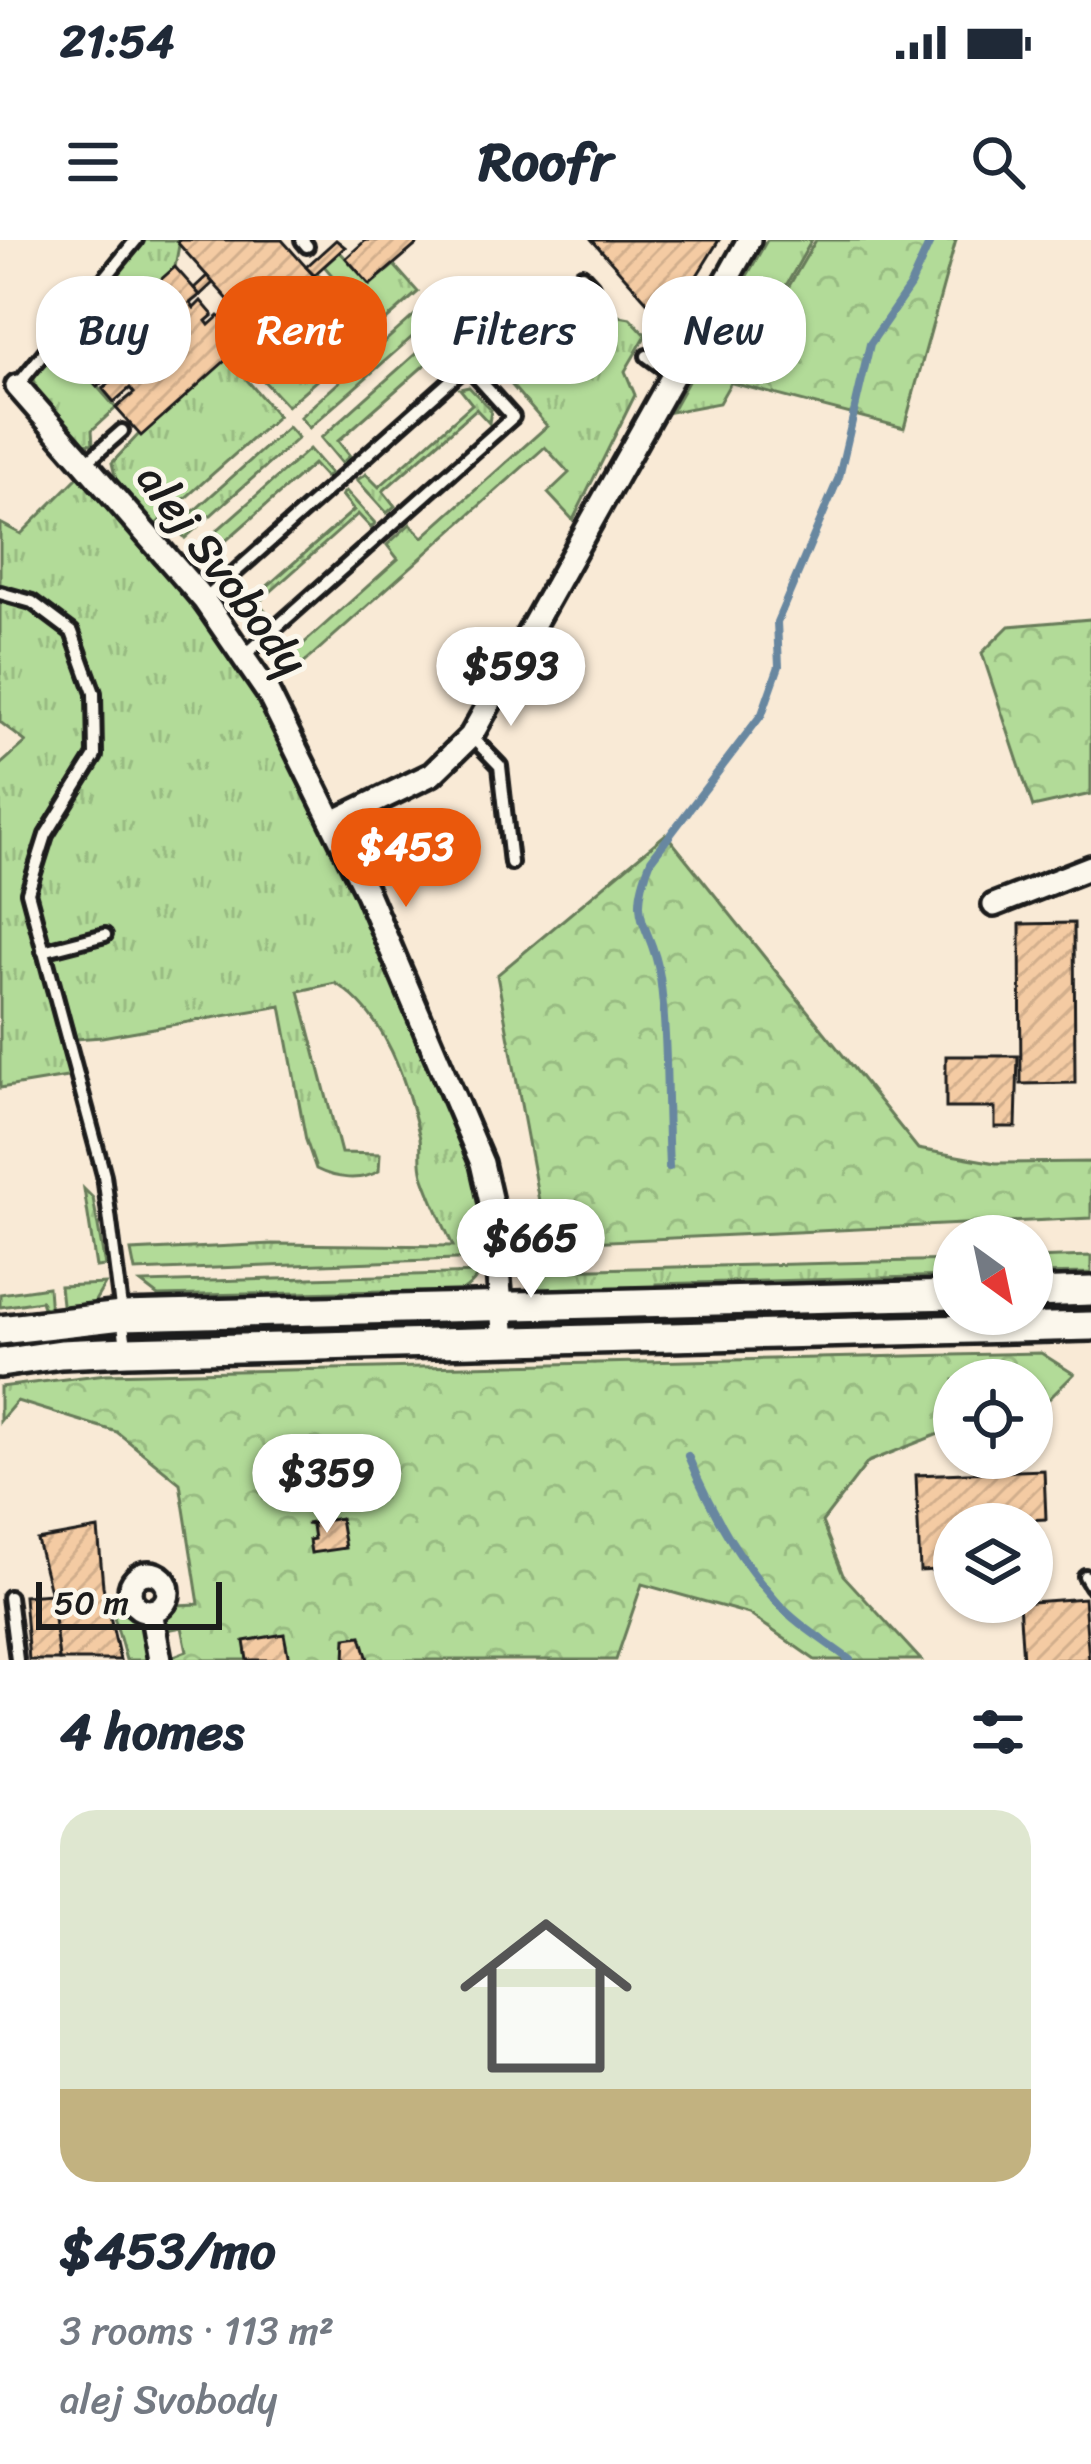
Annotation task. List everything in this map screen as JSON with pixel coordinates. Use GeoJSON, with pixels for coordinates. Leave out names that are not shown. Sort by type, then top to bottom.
{"type":"FeatureCollection","features":[{"type":"Feature","properties":{"kind":"street"},"geometry":{"type":"LineString","coordinates":[[728,276],[746,242]]}},
{"type":"Feature","properties":{"kind":"street"},"geometry":{"type":"LineString","coordinates":[[333,822],[432,774],[471,736],[669,384]]}},
{"type":"Feature","properties":{"kind":"street","name":"alej Svobody"},"geometry":{"type":"LineString","coordinates":[[17,386],[204,600],[297,745],[482,1163],[494,1211],[504,1341]]}},
{"type":"Feature","properties":{"kind":"street"},"geometry":{"type":"LineString","coordinates":[[994,905],[1091,867]]}},
{"type":"Feature","properties":{"kind":"street"},"geometry":{"type":"LineString","coordinates":[[1053,1292],[1091,1291]]}},
{"type":"Feature","properties":{"kind":"street"},"geometry":{"type":"LineString","coordinates":[[0,1330],[122,1316],[933,1296]]}},
{"type":"Feature","properties":{"kind":"street"},"geometry":{"type":"LineString","coordinates":[[0,1363],[127,1351],[1091,1326]]}},
{"type":"Feature","properties":{"kind":"street"},"geometry":{"type":"LineString","coordinates":[[151,1611],[160,1660]]}},
{"type":"Feature","properties":{"kind":"lane"},"geometry":{"type":"LineString","coordinates":[[17,386],[136,240]]}},
{"type":"Feature","properties":{"kind":"lane"},"geometry":{"type":"LineString","coordinates":[[204,600],[447,384]]}},
{"type":"Feature","properties":{"kind":"lane"},"geometry":{"type":"LineString","coordinates":[[244,656],[513,417],[484,384]]}},
{"type":"Feature","properties":{"kind":"lane"},"geometry":{"type":"LineString","coordinates":[[87,463],[122,431]]}},
{"type":"Feature","properties":{"kind":"lane"},"geometry":{"type":"LineString","coordinates":[[0,593],[32,602],[72,632],[94,693],[95,756],[46,835],[28,892],[104,1175],[127,1351]]}},
{"type":"Feature","properties":{"kind":"lane"},"geometry":{"type":"LineString","coordinates":[[471,736],[500,766],[511,863]]}},
{"type":"Feature","properties":{"kind":"lane"},"geometry":{"type":"LineString","coordinates":[[44,951],[105,935]]}},
{"type":"Feature","properties":{"kind":"lane"},"geometry":{"type":"LineString","coordinates":[[9,1598],[17,1660]]}},
{"type":"Feature","properties":{"kind":"green space"},"geometry":{"type":"Polygon","coordinates":[[[142,240],[180,240],[175,267],[165,276],[113,276],[142,240]]]}},
{"type":"Feature","properties":{"kind":"green space"},"geometry":{"type":"Polygon","coordinates":[[[767,240],[812,240],[791,276],[747,276],[767,240]]]}},
{"type":"Feature","properties":{"kind":"green space"},"geometry":{"type":"Polygon","coordinates":[[[816,240],[956,240],[904,428],[736,384],[806,384],[806,276],[795,276],[816,240]]]}},
{"type":"Feature","properties":{"kind":"green space"},"geometry":{"type":"Polygon","coordinates":[[[340,252],[362,276],[333,276],[324,266],[340,252]]]}},
{"type":"Feature","properties":{"kind":"green space"},"geometry":{"type":"Polygon","coordinates":[[[394,265],[411,284],[411,298],[387,319],[387,276],[381,276],[394,265]]]}},
{"type":"Feature","properties":{"kind":"green space"},"geometry":{"type":"Polygon","coordinates":[[[618,316],[630,318],[642,331],[642,342],[625,371],[635,395],[573,520],[548,493],[569,473],[545,447],[289,676],[271,648],[279,640],[292,654],[398,559],[387,545],[410,524],[423,537],[547,426],[511,384],[618,384],[618,316]]]}},
{"type":"Feature","properties":{"kind":"green space"},"geometry":{"type":"Polygon","coordinates":[[[411,318],[411,338],[387,359],[387,340],[411,318]]]}},
{"type":"Feature","properties":{"kind":"green space"},"geometry":{"type":"Polygon","coordinates":[[[411,358],[411,377],[338,441],[350,456],[342,463],[321,438],[411,358]]]}},
{"type":"Feature","properties":{"kind":"green space"},"geometry":{"type":"Polygon","coordinates":[[[215,369],[215,384],[250,384],[278,416],[155,525],[117,484],[112,463],[215,369]]]}},
{"type":"Feature","properties":{"kind":"green space"},"geometry":{"type":"Polygon","coordinates":[[[36,372],[36,384],[95,384],[116,408],[92,430],[93,444],[81,443],[38,394],[33,376],[36,372]]]}},
{"type":"Feature","properties":{"kind":"green space"},"geometry":{"type":"Polygon","coordinates":[[[267,384],[312,384],[287,406],[267,384]]]}},
{"type":"Feature","properties":{"kind":"green space"},"geometry":{"type":"Polygon","coordinates":[[[337,384],[359,384],[309,428],[300,417],[337,384]]]}},
{"type":"Feature","properties":{"kind":"green space"},"geometry":{"type":"Polygon","coordinates":[[[687,384],[730,384],[719,403],[671,412],[687,384]]]}},
{"type":"Feature","properties":{"kind":"green space"},"geometry":{"type":"Polygon","coordinates":[[[469,387],[491,410],[489,423],[476,409],[383,491],[395,506],[387,513],[357,480],[366,474],[379,487],[472,404],[460,389],[469,387]]]}},
{"type":"Feature","properties":{"kind":"green space"},"geometry":{"type":"Polygon","coordinates":[[[288,427],[298,438],[185,538],[176,527],[288,427]]]}},
{"type":"Feature","properties":{"kind":"green space"},"geometry":{"type":"Polygon","coordinates":[[[309,449],[330,473],[326,478],[313,464],[213,552],[226,567],[217,574],[196,549],[309,449]]]}},
{"type":"Feature","properties":{"kind":"green space"},"geometry":{"type":"Polygon","coordinates":[[[79,476],[221,645],[262,706],[318,809],[459,1131],[478,1195],[482,1258],[135,1271],[131,1251],[272,1244],[453,1246],[423,1175],[415,1117],[392,1052],[368,1013],[335,983],[299,991],[341,1153],[380,1154],[379,1171],[364,1177],[348,1178],[316,1169],[306,1140],[281,1006],[102,1037],[76,1039],[73,1028],[59,1031],[73,1076],[0,1088],[0,765],[26,742],[0,722],[0,523],[21,534],[79,476]]]}},
{"type":"Feature","properties":{"kind":"green space"},"geometry":{"type":"Polygon","coordinates":[[[346,491],[375,523],[371,528],[358,514],[258,603],[270,617],[257,629],[231,593],[241,585],[254,598],[354,510],[342,495],[346,491]]]}},
{"type":"Feature","properties":{"kind":"green space"},"geometry":{"type":"Polygon","coordinates":[[[1091,619],[1091,794],[1033,807],[982,653],[1009,626],[1091,619]]]}},
{"type":"Feature","properties":{"kind":"green space"},"geometry":{"type":"Polygon","coordinates":[[[666,834],[918,1149],[996,1163],[1091,1162],[1091,1218],[933,1215],[933,1226],[547,1244],[497,975],[666,834]]]}},
{"type":"Feature","properties":{"kind":"green space"},"geometry":{"type":"Polygon","coordinates":[[[84,1189],[93,1198],[105,1266],[96,1267],[84,1189]]]}},
{"type":"Feature","properties":{"kind":"green space"},"geometry":{"type":"Polygon","coordinates":[[[1091,1256],[1091,1273],[1053,1274],[1053,1257],[1091,1256]]]}},
{"type":"Feature","properties":{"kind":"green space"},"geometry":{"type":"Polygon","coordinates":[[[933,1261],[933,1277],[656,1284],[655,1298],[539,1295],[516,1271],[933,1261]]]}},
{"type":"Feature","properties":{"kind":"green space"},"geometry":{"type":"Polygon","coordinates":[[[479,1273],[462,1292],[450,1297],[385,1305],[384,1291],[158,1296],[141,1283],[479,1273]]]}},
{"type":"Feature","properties":{"kind":"green space"},"geometry":{"type":"Polygon","coordinates":[[[105,1284],[92,1306],[63,1313],[60,1286],[105,1284]]]}},
{"type":"Feature","properties":{"kind":"green space"},"geometry":{"type":"Polygon","coordinates":[[[48,1287],[50,1315],[45,1314],[41,1301],[0,1307],[0,1294],[48,1287]]]}},
{"type":"Feature","properties":{"kind":"green space"},"geometry":{"type":"Polygon","coordinates":[[[1053,1302],[1091,1302],[1087,1314],[1053,1315],[1053,1302]]]}},
{"type":"Feature","properties":{"kind":"green space"},"geometry":{"type":"Polygon","coordinates":[[[933,1305],[933,1318],[534,1329],[526,1324],[527,1319],[933,1305]]]}},
{"type":"Feature","properties":{"kind":"green space"},"geometry":{"type":"Polygon","coordinates":[[[464,1321],[462,1329],[155,1334],[157,1326],[464,1321]]]}},
{"type":"Feature","properties":{"kind":"green space"},"geometry":{"type":"Polygon","coordinates":[[[1041,1353],[1050,1359],[933,1359],[933,1436],[868,1462],[822,1522],[843,1575],[921,1660],[815,1660],[749,1614],[642,1584],[616,1660],[171,1660],[187,1651],[182,1627],[167,1630],[164,1615],[175,1605],[199,1604],[180,1483],[117,1432],[17,1401],[0,1421],[0,1387],[106,1374],[1041,1353]]]}},
{"type":"Feature","properties":{"kind":"green space"},"geometry":{"type":"Polygon","coordinates":[[[1053,1361],[1074,1374],[1053,1395],[1053,1361]]]}},
{"type":"Feature","properties":{"kind":"green space"},"geometry":{"type":"Polygon","coordinates":[[[123,1604],[141,1620],[149,1660],[126,1660],[113,1613],[113,1606],[123,1604]]]}},
{"type":"Feature","properties":{"kind":"building"},"geometry":{"type":"Polygon","coordinates":[[[282,240],[314,276],[215,276],[215,285],[177,242],[282,240]]]}},
{"type":"Feature","properties":{"kind":"building"},"geometry":{"type":"Polygon","coordinates":[[[336,240],[345,247],[314,275],[306,267],[336,240]]]}},
{"type":"Feature","properties":{"kind":"building"},"geometry":{"type":"Polygon","coordinates":[[[366,240],[422,240],[380,276],[362,276],[346,258],[366,240]]]}},
{"type":"Feature","properties":{"kind":"building"},"geometry":{"type":"Polygon","coordinates":[[[592,240],[719,240],[697,276],[642,276],[642,296],[592,240]]]}},
{"type":"Feature","properties":{"kind":"building"},"geometry":{"type":"Polygon","coordinates":[[[207,276],[213,283],[200,295],[194,288],[207,276]]]}},
{"type":"Feature","properties":{"kind":"building"},"geometry":{"type":"Polygon","coordinates":[[[201,301],[213,315],[206,321],[209,325],[215,320],[215,370],[141,436],[116,408],[134,393],[130,388],[114,402],[103,389],[109,384],[191,384],[191,304],[194,308],[201,301]]]}},
{"type":"Feature","properties":{"kind":"building"},"geometry":{"type":"Polygon","coordinates":[[[1074,923],[1075,1083],[1021,1084],[1020,924],[1074,923]]]}},
{"type":"Feature","properties":{"kind":"building"},"geometry":{"type":"Polygon","coordinates":[[[946,1056],[1018,1056],[1016,1127],[995,1127],[995,1108],[946,1108],[946,1056]]]}},
{"type":"Feature","properties":{"kind":"building"},"geometry":{"type":"Polygon","coordinates":[[[916,1475],[1044,1479],[1045,1503],[933,1503],[933,1570],[920,1571],[916,1475]]]}},
{"type":"Feature","properties":{"kind":"building"},"geometry":{"type":"Polygon","coordinates":[[[340,1518],[345,1548],[311,1553],[312,1525],[306,1524],[340,1518]]]}},
{"type":"Feature","properties":{"kind":"building"},"geometry":{"type":"Polygon","coordinates":[[[98,1529],[103,1586],[120,1660],[59,1660],[51,1595],[37,1540],[98,1529]]]}},
{"type":"Feature","properties":{"kind":"building"},"geometry":{"type":"Polygon","coordinates":[[[51,1594],[59,1660],[29,1660],[24,1596],[51,1594]]]}},
{"type":"Feature","properties":{"kind":"building"},"geometry":{"type":"Polygon","coordinates":[[[1084,1598],[1089,1660],[1023,1660],[1020,1623],[1053,1623],[1053,1600],[1084,1598]]]}},
{"type":"Feature","properties":{"kind":"building"},"geometry":{"type":"Polygon","coordinates":[[[284,1634],[289,1660],[247,1660],[244,1641],[284,1634]]]}},
{"type":"Feature","properties":{"kind":"building"},"geometry":{"type":"Polygon","coordinates":[[[361,1636],[368,1660],[345,1660],[346,1638],[361,1636]]]}},
{"type":"Feature","properties":{"kind":"waterway"},"geometry":{"type":"LineString","coordinates":[[669,1167],[663,1000],[640,910],[644,881],[651,860],[762,714],[779,666],[777,622],[839,477],[870,344],[910,286],[931,240]]}},
{"type":"Feature","properties":{"kind":"waterway"},"geometry":{"type":"LineString","coordinates":[[688,1456],[726,1533],[762,1585],[793,1618],[850,1660]]}}]}
